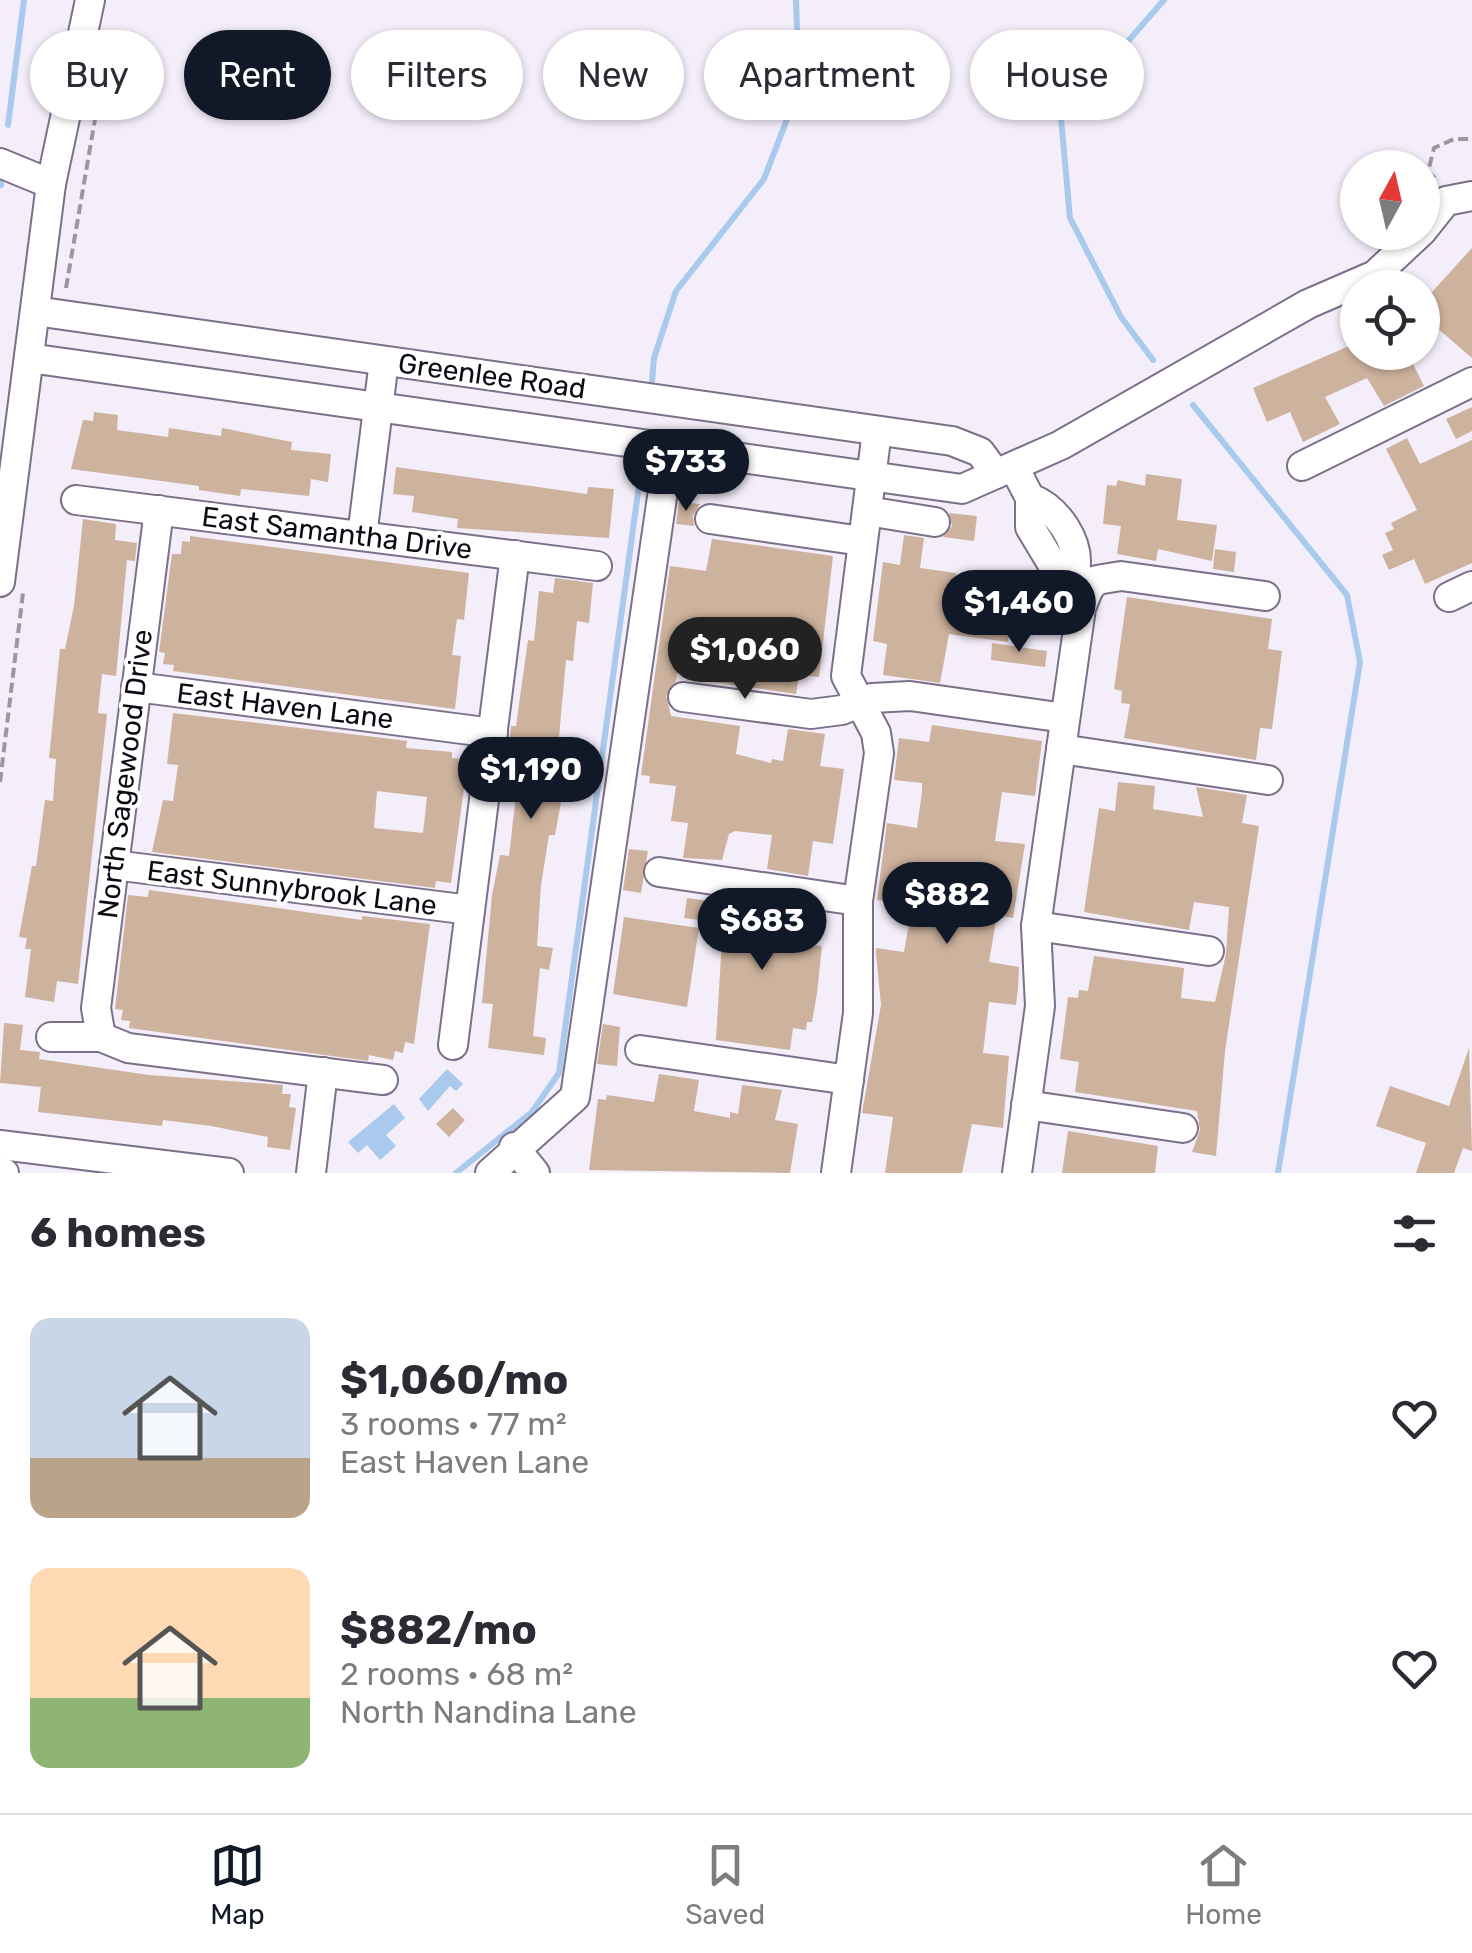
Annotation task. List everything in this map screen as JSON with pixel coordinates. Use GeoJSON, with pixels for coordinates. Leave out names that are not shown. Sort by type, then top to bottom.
{"type":"FeatureCollection","features":[{"type":"Feature","properties":{"kind":"street"},"geometry":{"type":"LineString","coordinates":[[0,582],[51,184],[90,0]]}},
{"type":"Feature","properties":{"kind":"street"},"geometry":{"type":"LineString","coordinates":[[0,163],[51,184]]}},
{"type":"Feature","properties":{"kind":"street","name":"Greenlee Road"},"geometry":{"type":"LineString","coordinates":[[1440,208],[1465,197]]}},
{"type":"Feature","properties":{"kind":"street","name":"Greenlee Road"},"geometry":{"type":"LineString","coordinates":[[28,358],[962,488],[1061,446],[1308,304],[1375,276],[1403,250]]}},
{"type":"Feature","properties":{"kind":"street","name":"Greenlee Road"},"geometry":{"type":"LineString","coordinates":[[35,311],[966,445],[1006,470]]}},
{"type":"Feature","properties":{"kind":"street"},"geometry":{"type":"LineString","coordinates":[[362,536],[384,361]]}},
{"type":"Feature","properties":{"kind":"street"},"geometry":{"type":"LineString","coordinates":[[1302,466],[1448,398],[1472,382]]}},
{"type":"Feature","properties":{"kind":"street"},"geometry":{"type":"LineString","coordinates":[[836,1173],[860,995],[858,902],[879,752],[876,733],[849,690],[846,660],[877,431]]}},
{"type":"Feature","properties":{"kind":"street"},"geometry":{"type":"LineString","coordinates":[[490,1173],[514,1147],[575,1097],[669,448]]}},
{"type":"Feature","properties":{"kind":"street"},"geometry":{"type":"LineString","coordinates":[[1006,470],[1030,498],[1030,527],[1052,562],[1082,580],[1121,576],[1265,596]]}},
{"type":"Feature","properties":{"kind":"street","name":"East Samantha Drive"},"geometry":{"type":"LineString","coordinates":[[76,500],[597,566]]}},
{"type":"Feature","properties":{"kind":"street","name":"North Sagewood Drive"},"geometry":{"type":"LineString","coordinates":[[101,1037],[96,1008],[158,510]]}},
{"type":"Feature","properties":{"kind":"street"},"geometry":{"type":"LineString","coordinates":[[867,510],[934,522]]}},
{"type":"Feature","properties":{"kind":"street"},"geometry":{"type":"LineString","coordinates":[[710,519],[862,540]]}},
{"type":"Feature","properties":{"kind":"street"},"geometry":{"type":"LineString","coordinates":[[454,1045],[515,555]]}},
{"type":"Feature","properties":{"kind":"street"},"geometry":{"type":"LineString","coordinates":[[1016,1173],[1041,990],[1036,926],[1082,580]]}},
{"type":"Feature","properties":{"kind":"street","name":"East Haven Lane"},"geometry":{"type":"LineString","coordinates":[[136,687],[493,733]]}},
{"type":"Feature","properties":{"kind":"street"},"geometry":{"type":"LineString","coordinates":[[683,697],[811,714],[910,696],[1065,718]]}},
{"type":"Feature","properties":{"kind":"street"},"geometry":{"type":"LineString","coordinates":[[1061,750],[1268,780]]}},
{"type":"Feature","properties":{"kind":"street","name":"East Sunnybrook Lane"},"geometry":{"type":"LineString","coordinates":[[114,865],[470,910]]}},
{"type":"Feature","properties":{"kind":"street"},"geometry":{"type":"LineString","coordinates":[[658,872],[858,902]]}},
{"type":"Feature","properties":{"kind":"street"},"geometry":{"type":"LineString","coordinates":[[1036,926],[1209,951]]}},
{"type":"Feature","properties":{"kind":"street"},"geometry":{"type":"LineString","coordinates":[[51,1037],[101,1037],[128,1048],[383,1080]]}},
{"type":"Feature","properties":{"kind":"street"},"geometry":{"type":"LineString","coordinates":[[640,1050],[849,1080]]}},
{"type":"Feature","properties":{"kind":"street"},"geometry":{"type":"LineString","coordinates":[[311,1173],[323,1072]]}},
{"type":"Feature","properties":{"kind":"street"},"geometry":{"type":"LineString","coordinates":[[1026,1105],[1184,1128]]}},
{"type":"Feature","properties":{"kind":"street"},"geometry":{"type":"LineString","coordinates":[[0,1145],[230,1173]]}},
{"type":"Feature","properties":{"kind":"street"},"geometry":{"type":"LineString","coordinates":[[514,1147],[534,1173]]}},
{"type":"Feature","properties":{"kind":"path"},"geometry":{"type":"LineString","coordinates":[[65,293],[94,120]]}},
{"type":"Feature","properties":{"kind":"path"},"geometry":{"type":"LineString","coordinates":[[1465,197],[1428,172],[1430,156],[1442,142],[1472,139]]}},
{"type":"Feature","properties":{"kind":"water"},"geometry":{"type":"Polygon","coordinates":[[[987,580],[1036,586],[1031,621],[1010,617],[1012,603],[1000,600],[1000,608],[981,606],[987,580]]]}},
{"type":"Feature","properties":{"kind":"water"},"geometry":{"type":"Polygon","coordinates":[[[447,1069],[463,1084],[456,1091],[450,1086],[428,1111],[419,1099],[447,1069]]]}},
{"type":"Feature","properties":{"kind":"water"},"geometry":{"type":"Polygon","coordinates":[[[394,1104],[405,1118],[386,1135],[396,1146],[380,1160],[367,1145],[358,1153],[348,1142],[394,1104]]]}},
{"type":"Feature","properties":{"kind":"building"},"geometry":{"type":"Polygon","coordinates":[[[1472,248],[1472,358],[1440,330],[1440,283],[1472,248]]]}},
{"type":"Feature","properties":{"kind":"building"},"geometry":{"type":"Polygon","coordinates":[[[1340,350],[1340,370],[1416,370],[1424,386],[1384,406],[1367,378],[1325,397],[1340,424],[1303,442],[1290,412],[1267,422],[1253,388],[1340,350]]]}},
{"type":"Feature","properties":{"kind":"building"},"geometry":{"type":"Polygon","coordinates":[[[1472,407],[1472,431],[1456,439],[1446,419],[1472,407]]]}},
{"type":"Feature","properties":{"kind":"building"},"geometry":{"type":"Polygon","coordinates":[[[94,412],[118,415],[117,430],[168,437],[169,428],[221,436],[222,428],[292,442],[291,450],[331,454],[328,482],[311,479],[309,496],[241,489],[240,496],[199,490],[199,486],[71,469],[83,420],[93,421],[94,412]]]}},
{"type":"Feature","properties":{"kind":"building"},"geometry":{"type":"Polygon","coordinates":[[[1407,438],[1420,464],[1472,440],[1472,563],[1425,584],[1414,559],[1389,570],[1382,555],[1393,550],[1385,533],[1394,529],[1391,523],[1417,510],[1386,449],[1407,438]]]}},
{"type":"Feature","properties":{"kind":"building"},"geometry":{"type":"Polygon","coordinates":[[[396,467],[587,494],[588,487],[614,489],[609,538],[457,528],[458,519],[412,512],[414,496],[393,494],[396,467]]]}},
{"type":"Feature","properties":{"kind":"building"},"geometry":{"type":"Polygon","coordinates":[[[1146,474],[1182,479],[1177,520],[1217,525],[1212,561],[1158,549],[1156,561],[1117,554],[1121,526],[1103,524],[1107,485],[1116,486],[1118,480],[1145,486],[1146,474]]]}},
{"type":"Feature","properties":{"kind":"building"},"geometry":{"type":"Polygon","coordinates":[[[679,502],[700,504],[693,516],[694,526],[676,524],[679,502]]]}},
{"type":"Feature","properties":{"kind":"building"},"geometry":{"type":"Polygon","coordinates":[[[949,513],[977,516],[974,541],[943,537],[952,526],[949,513]]]}},
{"type":"Feature","properties":{"kind":"building"},"geometry":{"type":"Polygon","coordinates":[[[83,519],[116,524],[115,540],[137,543],[135,561],[127,560],[116,676],[102,674],[98,713],[107,714],[78,984],[57,981],[54,1002],[25,997],[31,949],[25,949],[27,938],[19,937],[32,866],[36,866],[45,800],[53,801],[56,759],[49,758],[60,649],[65,649],[74,606],[83,519]]]}},
{"type":"Feature","properties":{"kind":"building"},"geometry":{"type":"Polygon","coordinates":[[[904,535],[924,538],[920,568],[956,573],[951,617],[1010,623],[1008,642],[949,634],[940,683],[883,675],[887,644],[873,641],[883,562],[900,565],[904,535]]]}},
{"type":"Feature","properties":{"kind":"building"},"geometry":{"type":"Polygon","coordinates":[[[190,536],[469,573],[464,620],[457,619],[452,655],[461,656],[455,709],[173,671],[174,665],[163,664],[165,653],[159,652],[172,554],[181,554],[182,541],[190,542],[190,536]]]}},
{"type":"Feature","properties":{"kind":"building"},"geometry":{"type":"Polygon","coordinates":[[[712,539],[833,556],[819,677],[799,675],[796,694],[714,682],[717,656],[680,652],[676,681],[666,696],[671,716],[740,726],[736,754],[771,763],[772,759],[783,761],[788,729],[825,734],[820,766],[844,769],[833,844],[813,841],[808,876],[767,869],[772,835],[735,831],[729,834],[722,860],[683,858],[688,823],[671,821],[676,786],[649,783],[650,776],[641,775],[670,566],[706,571],[712,539]]]}},
{"type":"Feature","properties":{"kind":"building"},"geometry":{"type":"Polygon","coordinates":[[[1215,549],[1236,552],[1234,572],[1213,569],[1215,549]]]}},
{"type":"Feature","properties":{"kind":"building"},"geometry":{"type":"Polygon","coordinates":[[[555,578],[593,583],[589,623],[577,621],[573,661],[566,660],[556,770],[565,771],[563,791],[555,835],[549,835],[541,885],[537,946],[553,948],[549,970],[540,968],[533,1036],[546,1038],[544,1055],[488,1048],[493,1004],[482,1003],[492,895],[500,855],[509,856],[517,786],[505,785],[511,726],[516,726],[528,640],[534,641],[539,591],[553,593],[555,578]]]}},
{"type":"Feature","properties":{"kind":"building"},"geometry":{"type":"Polygon","coordinates":[[[1127,597],[1272,619],[1268,649],[1282,651],[1272,729],[1260,728],[1256,760],[1124,738],[1130,704],[1121,703],[1122,691],[1114,689],[1127,597]]]}},
{"type":"Feature","properties":{"kind":"building"},"geometry":{"type":"Polygon","coordinates":[[[992,643],[1047,651],[1045,667],[991,660],[992,643]]]}},
{"type":"Feature","properties":{"kind":"building"},"geometry":{"type":"Polygon","coordinates":[[[173,713],[407,741],[406,748],[452,752],[452,758],[462,759],[461,773],[466,774],[451,883],[436,881],[435,888],[152,852],[163,800],[173,801],[178,765],[167,764],[173,713]],[[377,791],[374,828],[423,833],[427,797],[377,791]]]}},
{"type":"Feature","properties":{"kind":"building"},"geometry":{"type":"Polygon","coordinates":[[[932,725],[1042,741],[1035,796],[1002,792],[995,841],[1025,844],[1013,918],[997,915],[989,962],[1019,967],[1018,988],[1016,1005],[989,1002],[983,1053],[1009,1056],[1003,1128],[972,1124],[962,1173],[885,1173],[893,1117],[862,1113],[881,1005],[876,948],[904,952],[911,912],[904,910],[905,904],[877,900],[887,823],[917,828],[922,792],[922,783],[894,780],[899,738],[929,742],[932,725]]]}},
{"type":"Feature","properties":{"kind":"building"},"geometry":{"type":"Polygon","coordinates":[[[1118,782],[1155,786],[1153,809],[1203,817],[1196,787],[1247,795],[1242,823],[1259,826],[1225,1051],[1216,1156],[1192,1152],[1200,1130],[1197,1111],[1075,1092],[1079,1062],[1060,1059],[1068,997],[1078,998],[1079,990],[1088,991],[1094,956],[1184,968],[1181,998],[1215,1002],[1226,954],[1229,907],[1194,902],[1189,930],[1084,912],[1099,808],[1115,811],[1118,782]]]}},
{"type":"Feature","properties":{"kind":"building"},"geometry":{"type":"Polygon","coordinates":[[[629,849],[648,851],[641,893],[623,890],[629,849]]]}},
{"type":"Feature","properties":{"kind":"building"},"geometry":{"type":"Polygon","coordinates":[[[149,890],[362,920],[362,916],[430,924],[414,1044],[405,1042],[403,1053],[395,1051],[393,1060],[369,1055],[368,1061],[129,1028],[130,1021],[121,1020],[123,1010],[115,1009],[128,895],[148,897],[149,890]]]}},
{"type":"Feature","properties":{"kind":"building"},"geometry":{"type":"Polygon","coordinates":[[[687,898],[810,914],[805,944],[822,946],[817,993],[812,1022],[807,1022],[806,1030],[793,1028],[790,1050],[716,1040],[723,923],[684,918],[687,898]]]}},
{"type":"Feature","properties":{"kind":"building"},"geometry":{"type":"Polygon","coordinates":[[[624,917],[699,928],[687,1007],[613,994],[624,917]]]}},
{"type":"Feature","properties":{"kind":"building"},"geometry":{"type":"Polygon","coordinates":[[[4,1023],[23,1025],[20,1050],[40,1052],[39,1059],[149,1075],[283,1085],[282,1094],[291,1094],[289,1107],[296,1108],[290,1150],[267,1147],[268,1137],[211,1126],[163,1120],[162,1126],[38,1112],[41,1087],[0,1083],[4,1023]]]}},
{"type":"Feature","properties":{"kind":"building"},"geometry":{"type":"Polygon","coordinates":[[[603,1024],[620,1027],[617,1066],[597,1064],[603,1024]]]}},
{"type":"Feature","properties":{"kind":"building"},"geometry":{"type":"Polygon","coordinates":[[[1469,1048],[1472,1151],[1463,1148],[1454,1173],[1416,1173],[1426,1143],[1376,1126],[1390,1086],[1449,1106],[1469,1048]]]}},
{"type":"Feature","properties":{"kind":"building"},"geometry":{"type":"Polygon","coordinates":[[[659,1074],[699,1080],[694,1111],[730,1118],[730,1112],[738,1114],[742,1085],[782,1090],[775,1120],[798,1124],[790,1173],[589,1170],[598,1099],[606,1100],[607,1095],[654,1102],[659,1074]]]}},
{"type":"Feature","properties":{"kind":"building"},"geometry":{"type":"Polygon","coordinates":[[[453,1108],[465,1120],[449,1137],[436,1124],[453,1108]]]}},
{"type":"Feature","properties":{"kind":"building"},"geometry":{"type":"Polygon","coordinates":[[[1068,1131],[1158,1146],[1155,1173],[1062,1173],[1068,1131]]]}},
{"type":"Feature","properties":{"kind":"waterway"},"geometry":{"type":"LineString","coordinates":[[8,125],[24,0]]}},
{"type":"Feature","properties":{"kind":"waterway"},"geometry":{"type":"LineString","coordinates":[[652,381],[654,358],[676,291],[764,179],[799,88],[796,0]]}},
{"type":"Feature","properties":{"kind":"waterway"},"geometry":{"type":"LineString","coordinates":[[1153,360],[1121,317],[1070,218],[1061,118],[1164,0]]}},
{"type":"Feature","properties":{"kind":"waterway"},"geometry":{"type":"LineString","coordinates":[[1193,405],[1347,595],[1360,662],[1278,1173]]}},
{"type":"Feature","properties":{"kind":"waterway"},"geometry":{"type":"LineString","coordinates":[[456,1173],[532,1112],[559,1073],[641,470]]}}]}
